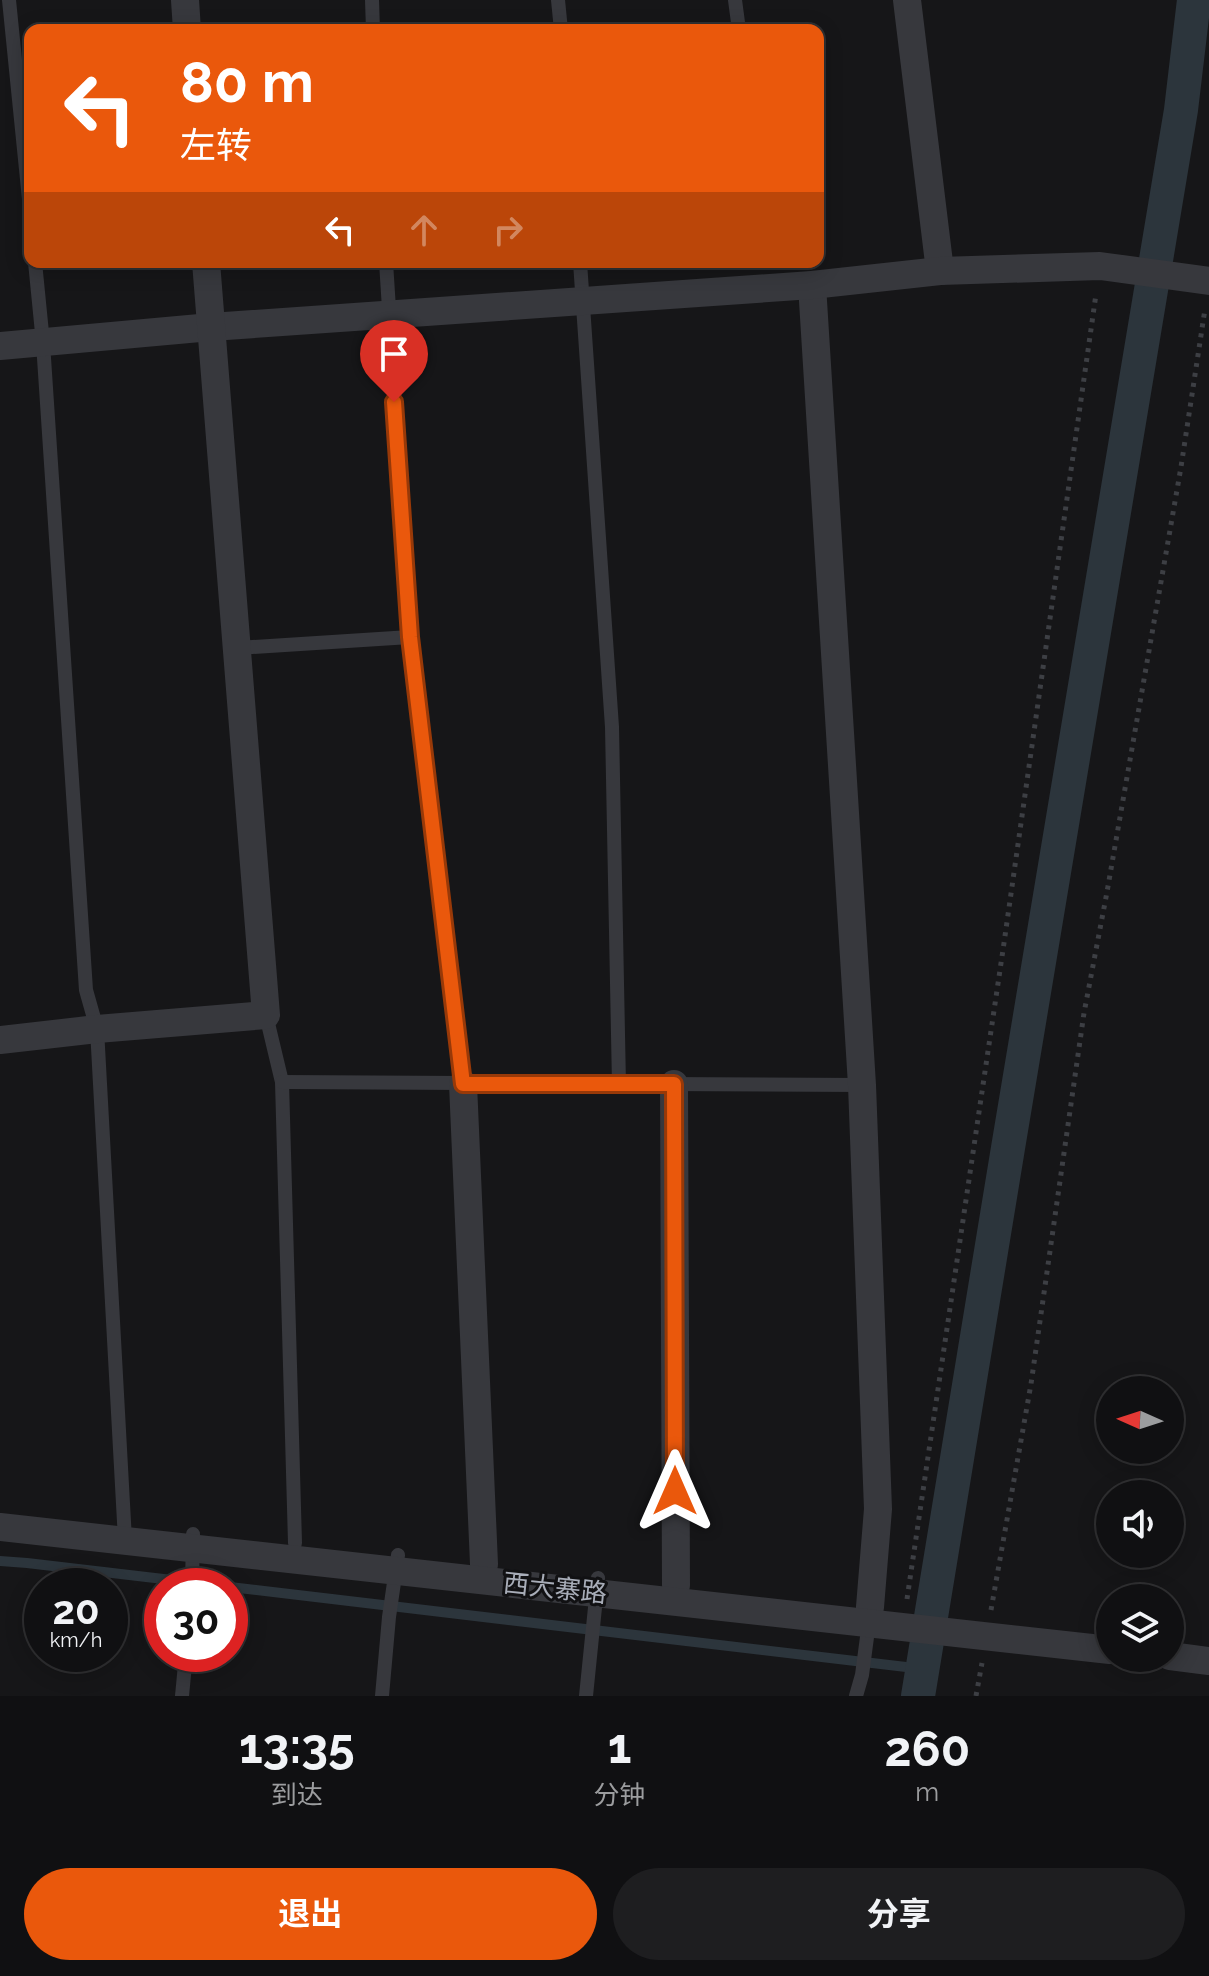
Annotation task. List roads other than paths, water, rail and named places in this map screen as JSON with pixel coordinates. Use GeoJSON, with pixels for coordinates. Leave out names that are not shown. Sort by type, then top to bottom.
{"type":"FeatureCollection","features":[{"type":"Feature","properties":{"kind":"street"},"geometry":{"type":"LineString","coordinates":[[185,0],[187,24]]}},
{"type":"Feature","properties":{"kind":"street"},"geometry":{"type":"LineString","coordinates":[[907,0],[940,271]]}},
{"type":"Feature","properties":{"kind":"street"},"geometry":{"type":"LineString","coordinates":[[0,346],[211,327],[812,285],[940,271],[1107,267],[1202,287]]}},
{"type":"Feature","properties":{"kind":"street"},"geometry":{"type":"LineString","coordinates":[[0,1040],[266,1015],[206,268]]}},
{"type":"Feature","properties":{"kind":"street"},"geometry":{"type":"LineString","coordinates":[[812,285],[862,1085],[878,1509],[869,1625]]}},
{"type":"Feature","properties":{"kind":"street"},"geometry":{"type":"LineString","coordinates":[[463,1084],[484,1564]]}},
{"type":"Feature","properties":{"kind":"street"},"geometry":{"type":"LineString","coordinates":[[674,1084],[676,1585]]}},
{"type":"Feature","properties":{"kind":"street","name":"西大寨路"},"geometry":{"type":"LineString","coordinates":[[0,1514],[124,1534],[193,1550],[869,1625],[904,1619],[1096,1648]]}},
{"type":"Feature","properties":{"kind":"street","name":"西大寨路"},"geometry":{"type":"LineString","coordinates":[[0,1527],[124,1534]]}},
{"type":"Feature","properties":{"kind":"street","name":"西大寨路"},"geometry":{"type":"LineString","coordinates":[[193,1550],[295,1543],[395,1573],[484,1564],[597,1594],[676,1585],[869,1625]]}},
{"type":"Feature","properties":{"kind":"street","name":"西大寨路"},"geometry":{"type":"LineString","coordinates":[[977,1628],[1096,1634]]}},
{"type":"Feature","properties":{"kind":"street"},"geometry":{"type":"LineString","coordinates":[[1184,1643],[1209,1646]]}},
{"type":"Feature","properties":{"kind":"street"},"geometry":{"type":"LineString","coordinates":[[1184,1658],[1209,1661]]}},
{"type":"Feature","properties":{"kind":"lane"},"geometry":{"type":"LineString","coordinates":[[9,0],[24,149]]}},
{"type":"Feature","properties":{"kind":"lane"},"geometry":{"type":"LineString","coordinates":[[372,0],[373,24]]}},
{"type":"Feature","properties":{"kind":"lane"},"geometry":{"type":"LineString","coordinates":[[558,0],[560,24]]}},
{"type":"Feature","properties":{"kind":"lane"},"geometry":{"type":"LineString","coordinates":[[735,0],[738,24]]}},
{"type":"Feature","properties":{"kind":"lane"},"geometry":{"type":"LineString","coordinates":[[36,268],[86,990],[97,1029],[124,1534]]}},
{"type":"Feature","properties":{"kind":"lane"},"geometry":{"type":"LineString","coordinates":[[386,268],[410,637],[463,1084]]}},
{"type":"Feature","properties":{"kind":"lane"},"geometry":{"type":"LineString","coordinates":[[580,268],[612,727],[619,1085]]}},
{"type":"Feature","properties":{"kind":"lane"},"geometry":{"type":"LineString","coordinates":[[237,648],[410,637]]}},
{"type":"Feature","properties":{"kind":"lane"},"geometry":{"type":"LineString","coordinates":[[266,1015],[282,1082],[295,1543]]}},
{"type":"Feature","properties":{"kind":"lane"},"geometry":{"type":"LineString","coordinates":[[282,1082],[862,1085]]}},
{"type":"Feature","properties":{"kind":"lane"},"geometry":{"type":"LineString","coordinates":[[192,1568],[193,1550]]}},
{"type":"Feature","properties":{"kind":"lane"},"geometry":{"type":"LineString","coordinates":[[382,1696],[395,1573]]}},
{"type":"Feature","properties":{"kind":"lane"},"geometry":{"type":"LineString","coordinates":[[586,1696],[597,1594]]}},
{"type":"Feature","properties":{"kind":"lane"},"geometry":{"type":"LineString","coordinates":[[856,1696],[869,1625]]}},
{"type":"Feature","properties":{"kind":"lane"},"geometry":{"type":"LineString","coordinates":[[182,1696],[184,1672]]}},
{"type":"Feature","properties":{"kind":"waterway"},"geometry":{"type":"LineString","coordinates":[[918,1696],[1181,110],[1194,0]]}},
{"type":"Feature","properties":{"kind":"waterway"},"geometry":{"type":"LineString","coordinates":[[0,1561],[144,1577]]}},
{"type":"Feature","properties":{"kind":"waterway"},"geometry":{"type":"LineString","coordinates":[[248,1589],[923,1669]]}}]}
